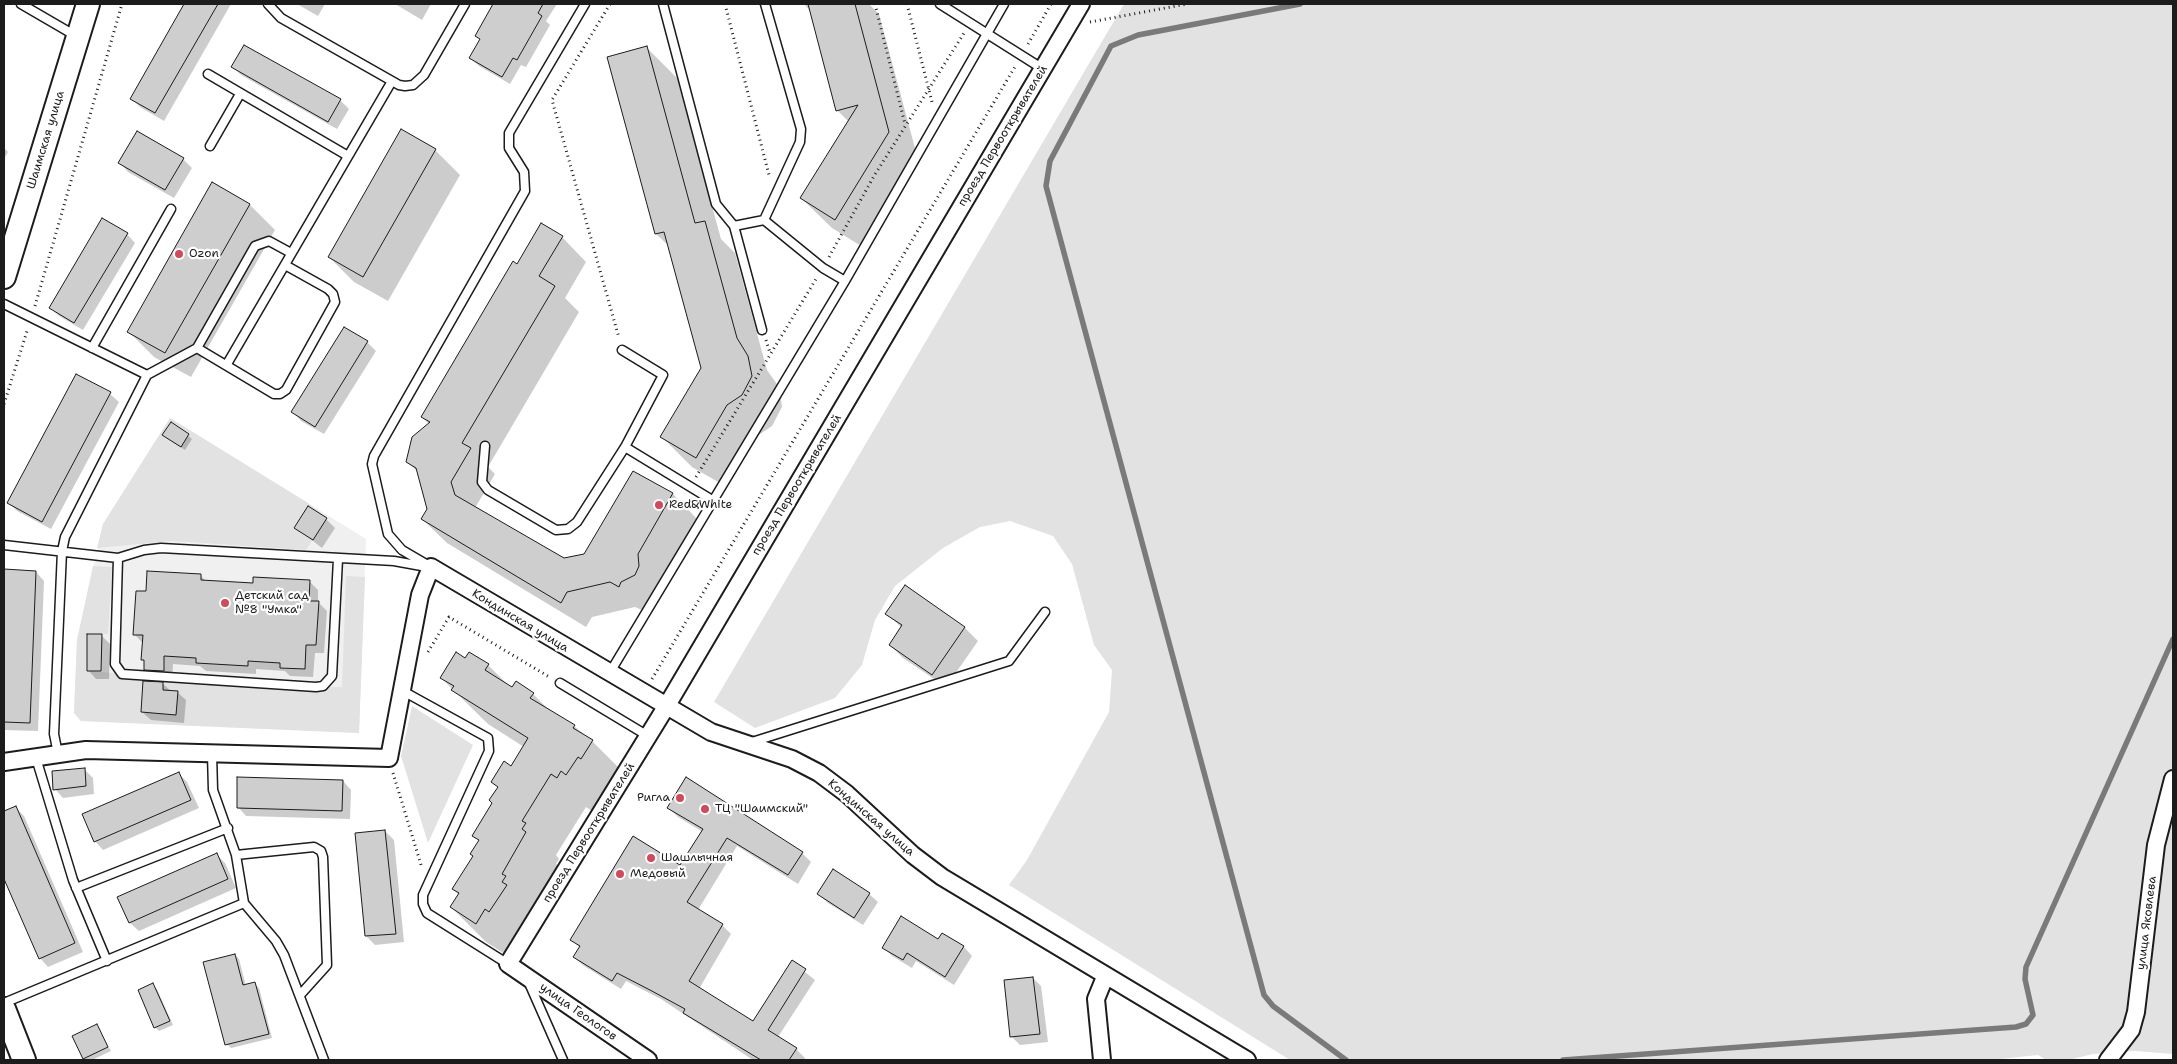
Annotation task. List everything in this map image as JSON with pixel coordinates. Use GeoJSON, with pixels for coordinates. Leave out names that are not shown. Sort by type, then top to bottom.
{"type":"FeatureCollection","features":[{"type":"Feature","properties":{"kind":"main road","name":"Шаимская улица"},"geometry":{"type":"LineString","coordinates":[[4,277],[88,4]]}},
{"type":"Feature","properties":{"kind":"main road"},"geometry":{"type":"LineString","coordinates":[[4,1009],[24,1060]]}},
{"type":"Feature","properties":{"kind":"street","name":"проезд Первооткрывателей"},"geometry":{"type":"LineString","coordinates":[[508,964],[666,708],[1081,4]]}},
{"type":"Feature","properties":{"kind":"street","name":"Кондинская улица"},"geometry":{"type":"LineString","coordinates":[[431,567],[666,708],[710,732],[792,759],[819,773],[847,794],[913,855],[942,877],[1247,1060]]}},
{"type":"Feature","properties":{"kind":"street"},"geometry":{"type":"LineString","coordinates":[[4,762],[58,754],[110,750],[389,758],[420,595],[431,567]]}},
{"type":"Feature","properties":{"kind":"street","name":"улица Яковлева"},"geometry":{"type":"LineString","coordinates":[[2108,1060],[2131,1030],[2136,1012],[2156,845],[2173,779]]}},
{"type":"Feature","properties":{"kind":"street","name":"улица Геологов"},"geometry":{"type":"LineString","coordinates":[[508,964],[648,1060]]}},
{"type":"Feature","properties":{"kind":"street"},"geometry":{"type":"LineString","coordinates":[[1102,1060],[1096,999],[1106,976]]}},
{"type":"Feature","properties":{"kind":"lane"},"geometry":{"type":"LineString","coordinates":[[21,4],[78,37]]}},
{"type":"Feature","properties":{"kind":"lane"},"geometry":{"type":"LineString","coordinates":[[268,4],[281,18],[392,81],[405,86],[419,81],[465,4]]}},
{"type":"Feature","properties":{"kind":"lane"},"geometry":{"type":"LineString","coordinates":[[431,567],[402,550],[388,534],[372,464],[374,456],[525,191],[524,172],[509,148],[509,133],[585,4]]}},
{"type":"Feature","properties":{"kind":"lane"},"geometry":{"type":"LineString","coordinates":[[663,4],[716,204],[734,226],[762,330]]}},
{"type":"Feature","properties":{"kind":"lane"},"geometry":{"type":"LineString","coordinates":[[764,220],[800,142],[801,129],[765,4]]}},
{"type":"Feature","properties":{"kind":"lane"},"geometry":{"type":"LineString","coordinates":[[940,4],[1043,69]]}},
{"type":"Feature","properties":{"kind":"lane"},"geometry":{"type":"LineString","coordinates":[[609,674],[845,281],[1004,4]]}},
{"type":"Feature","properties":{"kind":"lane"},"geometry":{"type":"LineString","coordinates":[[208,74],[348,156]]}},
{"type":"Feature","properties":{"kind":"lane"},"geometry":{"type":"LineString","coordinates":[[227,364],[392,81]]}},
{"type":"Feature","properties":{"kind":"lane"},"geometry":{"type":"LineString","coordinates":[[210,146],[240,94]]}},
{"type":"Feature","properties":{"kind":"lane"},"geometry":{"type":"LineString","coordinates":[[92,348],[171,209]]}},
{"type":"Feature","properties":{"kind":"lane"},"geometry":{"type":"LineString","coordinates":[[734,226],[764,220]]}},
{"type":"Feature","properties":{"kind":"lane"},"geometry":{"type":"LineString","coordinates":[[764,220],[823,268],[845,281]]}},
{"type":"Feature","properties":{"kind":"lane"},"geometry":{"type":"LineString","coordinates":[[58,754],[54,734],[62,551],[65,537],[147,375],[197,348],[255,246],[269,241],[291,253]]}},
{"type":"Feature","properties":{"kind":"lane"},"geometry":{"type":"LineString","coordinates":[[197,348],[227,364],[274,394],[280,394],[286,390],[335,302],[333,294],[328,290],[285,265]]}},
{"type":"Feature","properties":{"kind":"lane"},"geometry":{"type":"LineString","coordinates":[[4,304],[147,375]]}},
{"type":"Feature","properties":{"kind":"lane"},"geometry":{"type":"LineString","coordinates":[[485,446],[482,482],[488,490],[556,530],[568,529],[577,522],[625,447],[664,375],[622,350]]}},
{"type":"Feature","properties":{"kind":"lane"},"geometry":{"type":"LineString","coordinates":[[625,447],[712,500]]}},
{"type":"Feature","properties":{"kind":"lane"},"geometry":{"type":"LineString","coordinates":[[4,545],[118,558],[144,550],[160,548],[394,561],[431,567]]}},
{"type":"Feature","properties":{"kind":"lane"},"geometry":{"type":"LineString","coordinates":[[394,561],[402,550]]}},
{"type":"Feature","properties":{"kind":"lane"},"geometry":{"type":"LineString","coordinates":[[118,558],[115,664],[122,674],[316,687],[323,686],[332,676],[338,559]]}},
{"type":"Feature","properties":{"kind":"lane"},"geometry":{"type":"LineString","coordinates":[[748,744],[1009,661],[1045,612]]}},
{"type":"Feature","properties":{"kind":"lane"},"geometry":{"type":"LineString","coordinates":[[560,683],[648,736]]}},
{"type":"Feature","properties":{"kind":"lane"},"geometry":{"type":"LineString","coordinates":[[401,690],[488,738],[489,751],[423,896],[427,913],[508,964]]}},
{"type":"Feature","properties":{"kind":"lane"},"geometry":{"type":"LineString","coordinates":[[212,754],[213,790],[236,855],[244,903],[276,941],[284,955],[324,1060]]}},
{"type":"Feature","properties":{"kind":"lane"},"geometry":{"type":"LineString","coordinates":[[36,758],[76,888],[107,961]]}},
{"type":"Feature","properties":{"kind":"lane"},"geometry":{"type":"LineString","coordinates":[[76,888],[228,828]]}},
{"type":"Feature","properties":{"kind":"lane"},"geometry":{"type":"LineString","coordinates":[[236,855],[314,847],[321,850],[323,857],[327,965],[300,995]]}},
{"type":"Feature","properties":{"kind":"lane"},"geometry":{"type":"LineString","coordinates":[[4,1003],[244,903]]}},
{"type":"Feature","properties":{"kind":"lane"},"geometry":{"type":"LineString","coordinates":[[526,976],[563,1060]]}},
{"type":"Feature","properties":{"kind":"path"},"geometry":{"type":"LineString","coordinates":[[4,404],[31,318],[122,4]]}},
{"type":"Feature","properties":{"kind":"path"},"geometry":{"type":"LineString","coordinates":[[610,4],[552,100],[622,350]]}},
{"type":"Feature","properties":{"kind":"path"},"geometry":{"type":"LineString","coordinates":[[725,4],[775,196]]}},
{"type":"Feature","properties":{"kind":"path"},"geometry":{"type":"LineString","coordinates":[[875,4],[906,125]]}},
{"type":"Feature","properties":{"kind":"path"},"geometry":{"type":"LineString","coordinates":[[908,4],[932,99],[927,124],[931,133]]}},
{"type":"Feature","properties":{"kind":"path"},"geometry":{"type":"LineString","coordinates":[[642,693],[1051,4]]}},
{"type":"Feature","properties":{"kind":"path"},"geometry":{"type":"LineString","coordinates":[[1068,27],[1187,4]]}},
{"type":"Feature","properties":{"kind":"path"},"geometry":{"type":"LineString","coordinates":[[427,654],[449,617],[560,683]]}},
{"type":"Feature","properties":{"kind":"path"},"geometry":{"type":"LineString","coordinates":[[389,758],[422,869],[423,896]]}},
{"type":"Feature","properties":{"kind":"shaded area"},"geometry":{"type":"Polygon","coordinates":[[[1124,4],[2173,4],[2173,1054],[2135,1051],[2093,1054],[2068,1060],[2046,1060],[2038,1055],[1991,1060],[1290,1060],[1009,885],[1027,860],[1109,712],[1112,670],[1094,645],[1072,564],[1053,536],[1010,521],[980,527],[943,548],[895,586],[875,620],[862,665],[835,698],[755,728],[714,702],[1124,4]]]}},
{"type":"Feature","properties":{"kind":"shaded area","name":"Детский сад №8 \"Умка\""},"geometry":{"type":"Polygon","coordinates":[[[170,418],[366,539],[359,733],[81,721],[74,713],[77,640],[103,524],[170,418]]]}},
{"type":"Feature","properties":{"kind":"shaded area"},"geometry":{"type":"Polygon","coordinates":[[[170,418],[308,503],[327,518],[306,550],[172,541],[97,548],[103,524],[170,418]]]}},
{"type":"Feature","properties":{"kind":"shaded area"},"geometry":{"type":"Polygon","coordinates":[[[93,566],[112,567],[108,634],[87,634],[87,671],[316,687],[342,687],[346,576],[365,577],[359,733],[81,721],[74,713],[77,640],[93,566]]]}},
{"type":"Feature","properties":{"kind":"shaded area"},"geometry":{"type":"Polygon","coordinates":[[[412,706],[473,745],[428,843],[401,756],[412,706]]]}},
{"type":"Feature","properties":{"kind":"building"},"geometry":{"type":"Polygon","coordinates":[[[184,4],[218,4],[155,113],[130,99],[184,4]]]}},
{"type":"Feature","properties":{"kind":"building"},"geometry":{"type":"Polygon","coordinates":[[[493,4],[543,4],[538,13],[542,16],[517,60],[513,58],[502,77],[469,58],[480,39],[475,36],[493,4]]]}},
{"type":"Feature","properties":{"kind":"building"},"geometry":{"type":"Polygon","coordinates":[[[808,4],[855,4],[889,132],[835,220],[800,198],[858,105],[836,111],[808,4]]]}},
{"type":"Feature","properties":{"kind":"building"},"geometry":{"type":"Polygon","coordinates":[[[244,45],[341,99],[328,122],[231,67],[244,45]]]}},
{"type":"Feature","properties":{"kind":"building"},"geometry":{"type":"Polygon","coordinates":[[[647,46],[695,223],[705,221],[737,338],[748,356],[752,376],[742,395],[727,405],[696,458],[660,437],[701,368],[664,232],[655,234],[607,57],[647,46]]]}},
{"type":"Feature","properties":{"kind":"building"},"geometry":{"type":"Polygon","coordinates":[[[401,129],[436,149],[363,277],[328,257],[401,129]]]}},
{"type":"Feature","properties":{"kind":"building"},"geometry":{"type":"Polygon","coordinates":[[[137,131],[184,158],[165,190],[118,163],[137,131]]]}},
{"type":"Feature","properties":{"kind":"building"},"geometry":{"type":"Polygon","coordinates":[[[212,182],[250,204],[165,353],[127,332],[212,182]]]}},
{"type":"Feature","properties":{"kind":"building"},"geometry":{"type":"Polygon","coordinates":[[[102,218],[128,233],[74,323],[49,308],[102,218]]]}},
{"type":"Feature","properties":{"kind":"building"},"geometry":{"type":"Polygon","coordinates":[[[541,223],[563,236],[539,276],[555,286],[462,443],[471,448],[451,482],[455,495],[564,558],[584,554],[633,471],[673,493],[638,554],[639,566],[635,575],[621,582],[619,587],[610,582],[567,592],[561,603],[421,519],[427,509],[416,468],[406,462],[412,437],[430,422],[421,417],[513,261],[517,264],[541,223]]]}},
{"type":"Feature","properties":{"kind":"building"},"geometry":{"type":"Polygon","coordinates":[[[344,327],[368,341],[315,427],[291,412],[344,327]]]}},
{"type":"Feature","properties":{"kind":"building"},"geometry":{"type":"Polygon","coordinates":[[[76,374],[111,392],[42,522],[7,503],[76,374]]]}},
{"type":"Feature","properties":{"kind":"building"},"geometry":{"type":"Polygon","coordinates":[[[171,422],[189,434],[181,447],[162,435],[171,422]]]}},
{"type":"Feature","properties":{"kind":"building"},"geometry":{"type":"Polygon","coordinates":[[[308,506],[327,518],[313,540],[294,528],[308,506]]]}},
{"type":"Feature","properties":{"kind":"building"},"geometry":{"type":"Polygon","coordinates":[[[4,569],[36,571],[30,723],[4,722],[4,569]]]}},
{"type":"Feature","properties":{"kind":"building"},"geometry":{"type":"Polygon","coordinates":[[[147,571],[201,574],[201,580],[253,583],[253,577],[310,580],[309,601],[319,601],[316,645],[306,645],[305,669],[280,668],[280,663],[248,661],[248,666],[196,663],[196,658],[164,656],[164,671],[144,670],[144,660],[141,660],[143,635],[133,635],[136,591],[146,591],[147,571]]]}},
{"type":"Feature","properties":{"kind":"building"},"geometry":{"type":"Polygon","coordinates":[[[905,585],[965,627],[932,675],[889,645],[902,625],[885,614],[905,585]]]}},
{"type":"Feature","properties":{"kind":"building"},"geometry":{"type":"Polygon","coordinates":[[[87,634],[102,634],[101,671],[87,671],[87,634]]]}},
{"type":"Feature","properties":{"kind":"building"},"geometry":{"type":"Polygon","coordinates":[[[456,652],[465,658],[469,652],[489,664],[485,670],[512,687],[516,681],[534,693],[530,698],[575,725],[573,728],[593,740],[581,759],[578,757],[566,775],[561,771],[557,778],[551,774],[522,821],[526,823],[522,829],[526,832],[502,874],[506,876],[502,882],[507,885],[489,912],[485,909],[476,924],[450,907],[459,893],[452,889],[473,856],[470,854],[479,840],[472,836],[492,803],[489,800],[498,787],[491,782],[504,761],[511,766],[528,738],[451,690],[454,686],[440,678],[456,652]]]}},
{"type":"Feature","properties":{"kind":"building"},"geometry":{"type":"Polygon","coordinates":[[[143,681],[163,682],[163,690],[178,691],[176,715],[141,712],[143,681]]]}},
{"type":"Feature","properties":{"kind":"building"},"geometry":{"type":"Polygon","coordinates":[[[85,768],[86,786],[53,790],[52,771],[85,768]]]}},
{"type":"Feature","properties":{"kind":"building"},"geometry":{"type":"Polygon","coordinates":[[[179,772],[191,800],[94,842],[82,814],[179,772]]]}},
{"type":"Feature","properties":{"kind":"building"},"geometry":{"type":"Polygon","coordinates":[[[237,777],[343,780],[342,811],[237,808],[237,777]]]}},
{"type":"Feature","properties":{"kind":"building"},"geometry":{"type":"Polygon","coordinates":[[[686,777],[803,852],[788,875],[727,838],[687,902],[723,924],[689,981],[753,1021],[792,960],[806,969],[768,1030],[797,1048],[789,1060],[761,1060],[683,1013],[685,1009],[617,973],[612,981],[573,957],[580,946],[570,940],[633,836],[680,865],[703,829],[667,808],[686,777]]]}},
{"type":"Feature","properties":{"kind":"building"},"geometry":{"type":"Polygon","coordinates":[[[16,806],[75,943],[39,959],[4,879],[4,811],[16,806]]]}},
{"type":"Feature","properties":{"kind":"building"},"geometry":{"type":"Polygon","coordinates":[[[385,830],[396,934],[365,936],[355,833],[385,830]]]}},
{"type":"Feature","properties":{"kind":"building"},"geometry":{"type":"Polygon","coordinates":[[[217,853],[228,879],[129,923],[117,897],[217,853]]]}},
{"type":"Feature","properties":{"kind":"building"},"geometry":{"type":"Polygon","coordinates":[[[833,869],[870,893],[854,918],[817,894],[833,869]]]}},
{"type":"Feature","properties":{"kind":"building"},"geometry":{"type":"Polygon","coordinates":[[[901,916],[938,939],[942,933],[964,946],[945,977],[907,953],[903,960],[882,948],[901,916]]]}},
{"type":"Feature","properties":{"kind":"building"},"geometry":{"type":"Polygon","coordinates":[[[235,954],[243,985],[255,982],[269,1034],[225,1045],[203,962],[235,954]]]}},
{"type":"Feature","properties":{"kind":"building"},"geometry":{"type":"Polygon","coordinates":[[[1033,977],[1040,1034],[1010,1037],[1004,980],[1033,977]]]}},
{"type":"Feature","properties":{"kind":"building"},"geometry":{"type":"Polygon","coordinates":[[[153,983],[170,1021],[154,1028],[138,990],[153,983]]]}},
{"type":"Feature","properties":{"kind":"building"},"geometry":{"type":"Polygon","coordinates":[[[97,1024],[108,1047],[83,1059],[72,1036],[97,1024]]]}},
{"type":"Feature","properties":{"kind":"waterway"},"geometry":{"type":"LineString","coordinates":[[1300,4],[1138,35],[1111,46],[1050,161],[1046,186],[1264,995],[1273,1006],[1346,1060]]}},
{"type":"Feature","properties":{"kind":"waterway"},"geometry":{"type":"LineString","coordinates":[[1563,1060],[2016,1027],[2026,1024],[2033,1015],[2025,979],[2026,967],[2173,639]]}},
{"type":"Feature","properties":{"kind":"place","name":"Ozon"},"geometry":{"type":"Point","coordinates":[179,254]}},
{"type":"Feature","properties":{"kind":"place","name":"Red&White"},"geometry":{"type":"Point","coordinates":[659,505]}},
{"type":"Feature","properties":{"kind":"place","name":"Детский сад №8 \"Умка\""},"geometry":{"type":"Point","coordinates":[225,603]}},
{"type":"Feature","properties":{"kind":"place","name":"Ригла"},"geometry":{"type":"Point","coordinates":[680,798]}},
{"type":"Feature","properties":{"kind":"place","name":"ТЦ \"Шаимский\""},"geometry":{"type":"Point","coordinates":[705,809]}},
{"type":"Feature","properties":{"kind":"place","name":"Шашлычная"},"geometry":{"type":"Point","coordinates":[651,858]}},
{"type":"Feature","properties":{"kind":"place","name":"Медовый"},"geometry":{"type":"Point","coordinates":[620,874]}}]}
